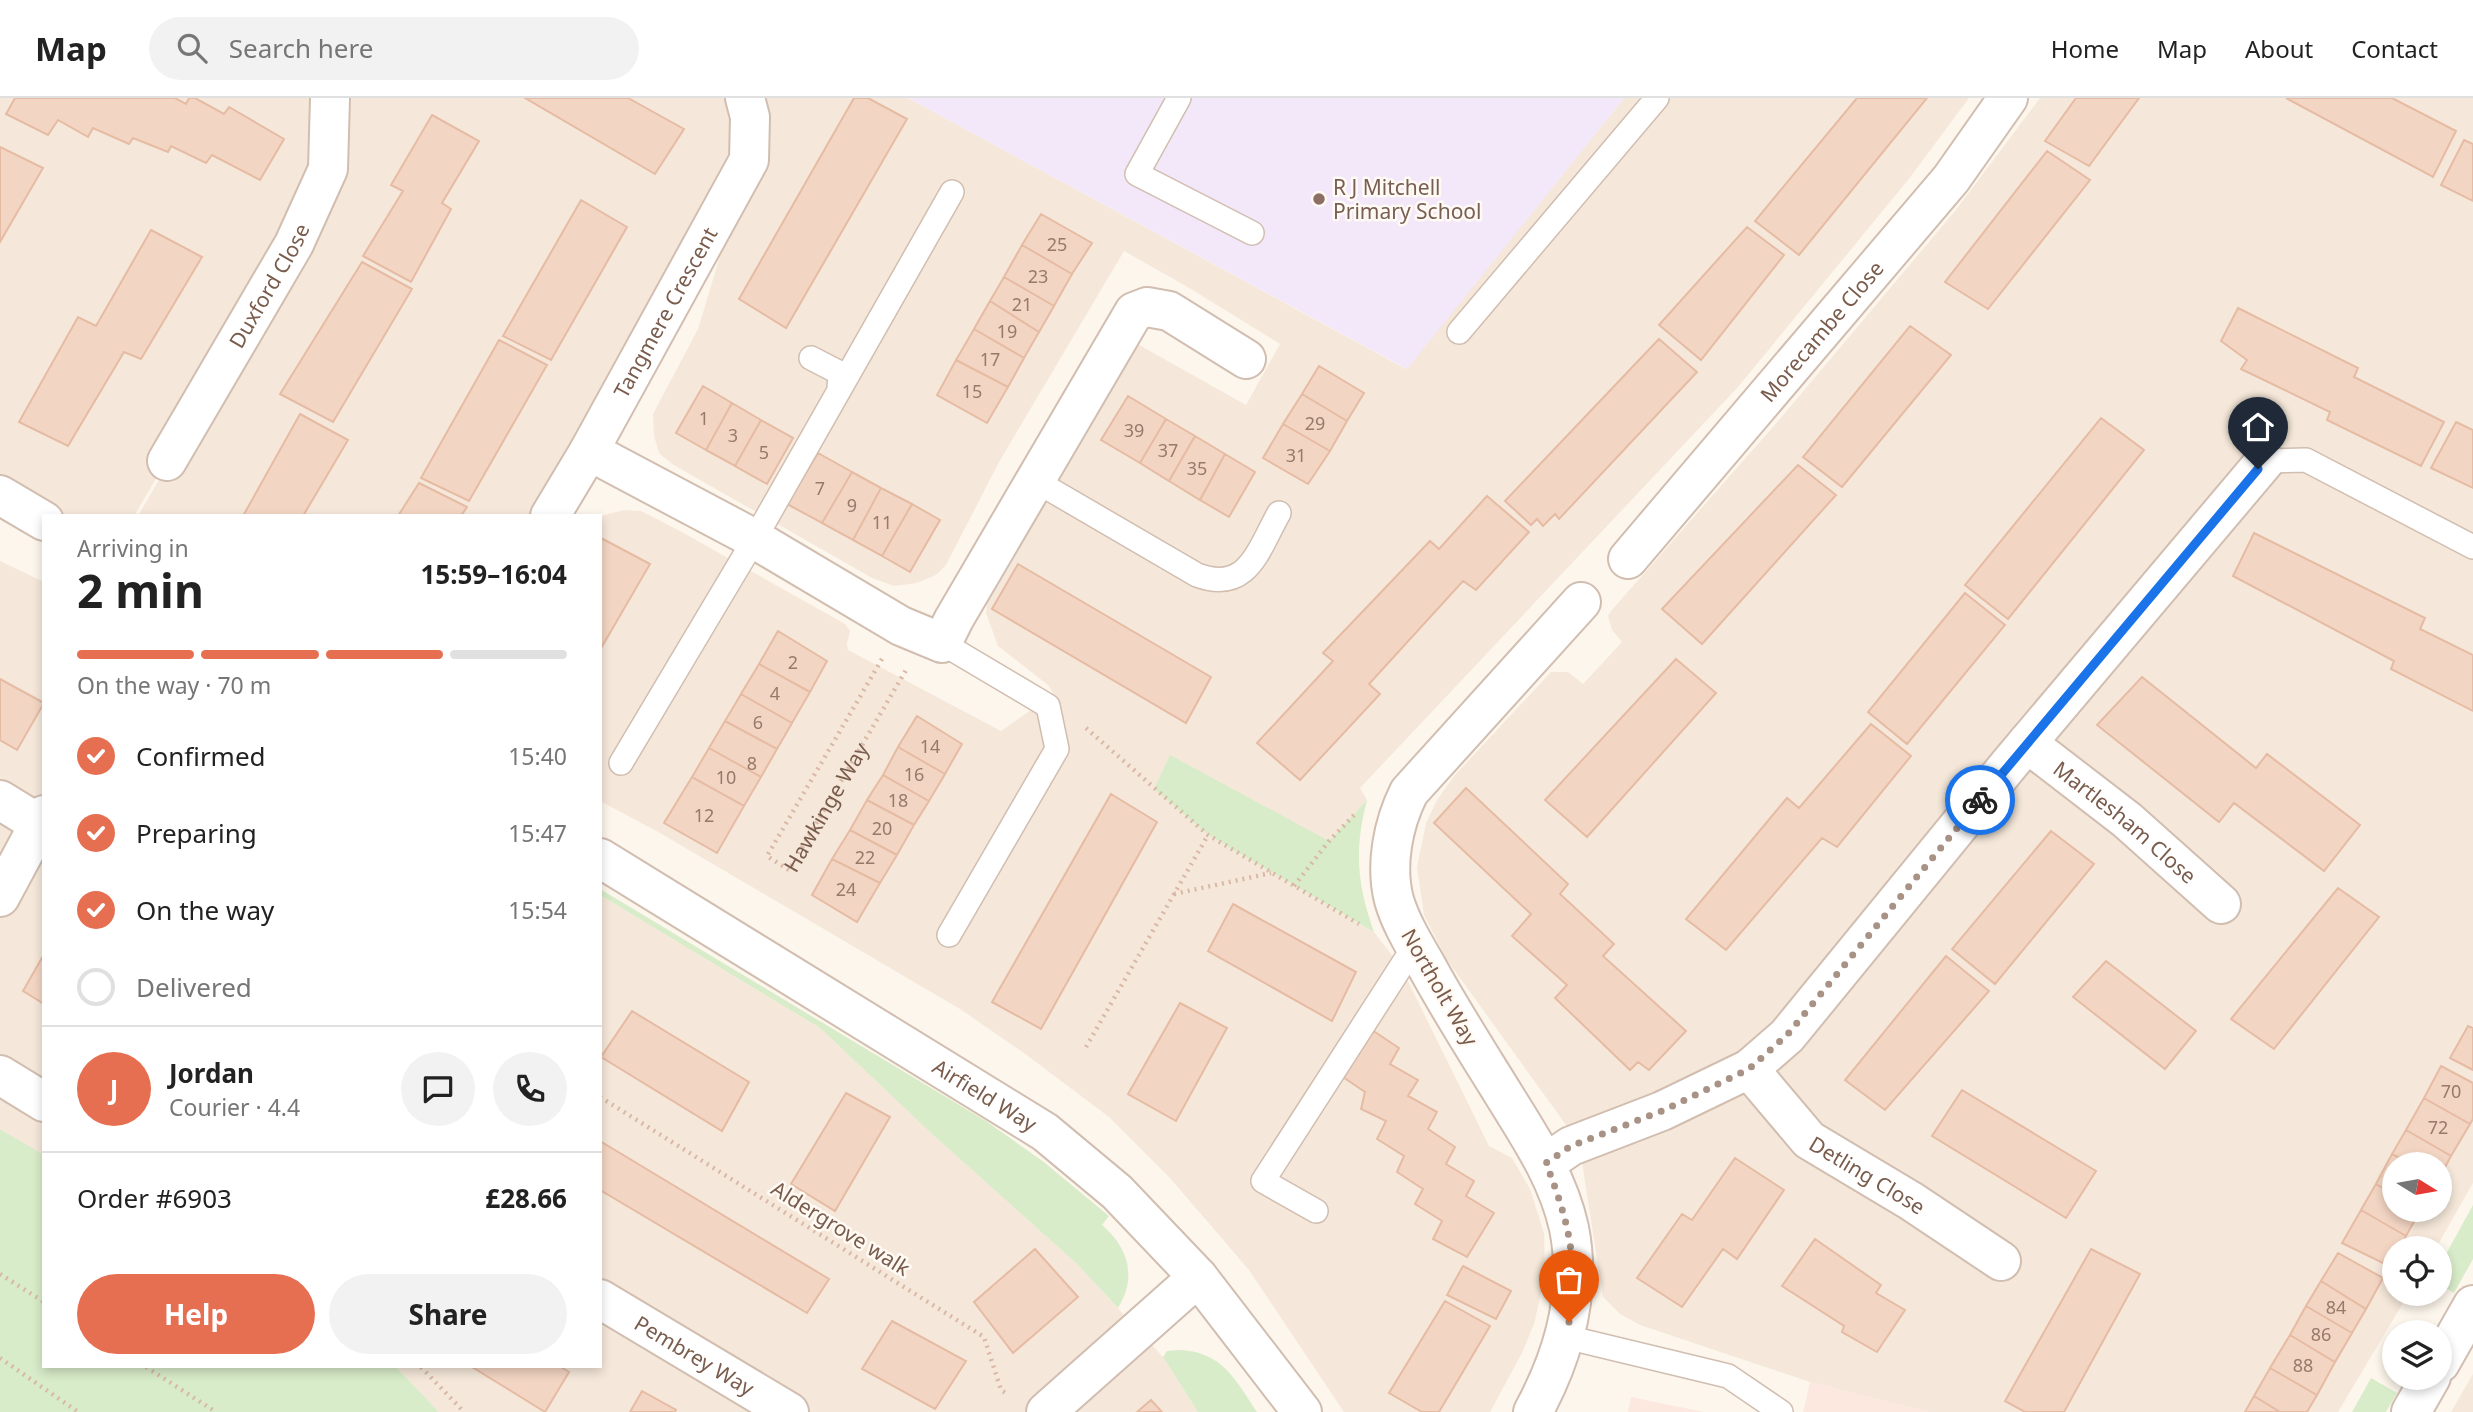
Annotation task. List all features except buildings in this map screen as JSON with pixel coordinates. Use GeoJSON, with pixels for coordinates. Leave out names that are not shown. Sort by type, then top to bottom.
{"type":"FeatureCollection","features":[{"type":"Feature","properties":{"kind":"street","name":"Duxford Close"},"geometry":{"type":"LineString","coordinates":[[167,461],[293,244],[328,169],[330,98]]}},
{"type":"Feature","properties":{"kind":"street","name":"Tangmere Crescent"},"geometry":{"type":"LineString","coordinates":[[551,514],[589,451],[749,160],[750,117],[745,98]]}},
{"type":"Feature","properties":{"kind":"street","name":"Morecambe Close"},"geometry":{"type":"LineString","coordinates":[[1628,559],[1951,179],[2008,98]]}},
{"type":"Feature","properties":{"kind":"street"},"geometry":{"type":"LineString","coordinates":[[589,451],[922,635],[954,619],[1134,312],[1147,307],[1169,311],[1246,359]]}},
{"type":"Feature","properties":{"kind":"street"},"geometry":{"type":"LineString","coordinates":[[1546,1163],[1571,1146],[1662,1111],[1749,1069],[1787,1035],[2027,743],[2265,461]]}},
{"type":"Feature","properties":{"kind":"street"},"geometry":{"type":"LineString","coordinates":[[0,495],[42,520]]}},
{"type":"Feature","properties":{"kind":"street","name":"Northolt Way"},"geometry":{"type":"LineString","coordinates":[[1533,1412],[1547,1387],[1566,1337],[1571,1307],[1572,1250],[1568,1226],[1546,1163],[1449,1006],[1408,956],[1394,900],[1390,865],[1400,809],[1409,792],[1581,602]]}},
{"type":"Feature","properties":{"kind":"street","name":"Martlesham Close"},"geometry":{"type":"LineString","coordinates":[[2027,743],[2127,820],[2221,904]]}},
{"type":"Feature","properties":{"kind":"street"},"geometry":{"type":"LineString","coordinates":[[0,800],[41,819],[0,897]]}},
{"type":"Feature","properties":{"kind":"street","name":"Airfield Way"},"geometry":{"type":"LineString","coordinates":[[602,859],[1045,1132],[1118,1192],[1198,1276],[1302,1412]]}},
{"type":"Feature","properties":{"kind":"street","name":"Detling Close"},"geometry":{"type":"LineString","coordinates":[[1749,1069],[1809,1140],[1911,1201],[2001,1261]]}},
{"type":"Feature","properties":{"kind":"street"},"geometry":{"type":"LineString","coordinates":[[0,1075],[42,1101]]}},
{"type":"Feature","properties":{"kind":"street"},"geometry":{"type":"LineString","coordinates":[[1029,1405],[1198,1276]]}},
{"type":"Feature","properties":{"kind":"street","name":"Pembrey Way"},"geometry":{"type":"LineString","coordinates":[[602,1300],[789,1412]]}},
{"type":"Feature","properties":{"kind":"street"},"geometry":{"type":"LineString","coordinates":[[2452,1342],[2473,1305]]}},
{"type":"Feature","properties":{"kind":"street"},"geometry":{"type":"LineString","coordinates":[[2411,1412],[2424,1390]]}},
{"type":"Feature","properties":{"kind":"lane"},"geometry":{"type":"LineString","coordinates":[[1179,98],[1137,174],[1252,233]]}},
{"type":"Feature","properties":{"kind":"lane"},"geometry":{"type":"LineString","coordinates":[[1459,332],[1657,98]]}},
{"type":"Feature","properties":{"kind":"lane"},"geometry":{"type":"LineString","coordinates":[[621,763],[754,540],[952,192]]}},
{"type":"Feature","properties":{"kind":"lane"},"geometry":{"type":"LineString","coordinates":[[811,358],[840,373],[839,389]]}},
{"type":"Feature","properties":{"kind":"lane"},"geometry":{"type":"LineString","coordinates":[[2265,461],[2306,460],[2473,547]]}},
{"type":"Feature","properties":{"kind":"lane"},"geometry":{"type":"LineString","coordinates":[[1034,481],[1197,575],[1215,581],[1230,580],[1243,573],[1279,513]]}},
{"type":"Feature","properties":{"kind":"lane"},"geometry":{"type":"LineString","coordinates":[[922,635],[1048,706],[1057,749],[949,935]]}},
{"type":"Feature","properties":{"kind":"lane"},"geometry":{"type":"LineString","coordinates":[[1316,1211],[1262,1181],[1408,956]]}},
{"type":"Feature","properties":{"kind":"lane"},"geometry":{"type":"LineString","coordinates":[[1566,1337],[1728,1376],[1774,1410]]}},
{"type":"Feature","properties":{"kind":"path","name":"Hawkinge Way"},"geometry":{"type":"LineString","coordinates":[[922,635],[789,870],[767,856],[922,635]]}},
{"type":"Feature","properties":{"kind":"path"},"geometry":{"type":"LineString","coordinates":[[1048,706],[1062,706],[1208,835],[1374,932],[1408,956]]}},
{"type":"Feature","properties":{"kind":"path"},"geometry":{"type":"LineString","coordinates":[[1294,886],[1329,841],[1367,800],[1409,792]]}},
{"type":"Feature","properties":{"kind":"path"},"geometry":{"type":"LineString","coordinates":[[1086,1047],[1208,835]]}},
{"type":"Feature","properties":{"kind":"path"},"geometry":{"type":"LineString","coordinates":[[1172,895],[1272,873]]}},
{"type":"Feature","properties":{"kind":"path","name":"Aldergrove walk"},"geometry":{"type":"LineString","coordinates":[[602,1098],[984,1337],[1001,1390],[1029,1405]]}},
{"type":"Feature","properties":{"kind":"path"},"geometry":{"type":"LineString","coordinates":[[0,1273],[42,1300]]}},
{"type":"Feature","properties":{"kind":"path"},"geometry":{"type":"LineString","coordinates":[[0,1358],[78,1412]]}},
{"type":"Feature","properties":{"kind":"path"},"geometry":{"type":"LineString","coordinates":[[148,1368],[216,1412]]}},
{"type":"Feature","properties":{"kind":"path"},"geometry":{"type":"LineString","coordinates":[[422,1368],[464,1412]]}},
{"type":"Feature","properties":{"kind":"shaded area"},"geometry":{"type":"Polygon","coordinates":[[[0,98],[330,98],[328,169],[251,318],[135,514],[42,515],[0,495],[0,98]]]}},
{"type":"Feature","properties":{"kind":"shaded area"},"geometry":{"type":"Polygon","coordinates":[[[331,98],[740,98],[744,161],[549,514],[139,514],[295,246],[331,98]]]}},
{"type":"Feature","properties":{"kind":"shaded area"},"geometry":{"type":"Polygon","coordinates":[[[751,98],[908,98],[1406,369],[1624,98],[1969,98],[1908,180],[1738,387],[1360,788],[1367,800],[1329,841],[1154,789],[1208,835],[1374,932],[1401,967],[1489,1146],[1512,1158],[1530,1189],[1544,1233],[1545,1266],[1540,1298],[1534,1324],[1522,1353],[1490,1412],[1344,1412],[1249,1270],[1170,1178],[1109,1117],[960,1009],[660,833],[602,802],[602,516],[624,510],[641,511],[680,531],[845,624],[850,631],[848,650],[1001,731],[1031,710],[1062,706],[1048,685],[998,646],[986,613],[989,588],[1048,499],[1134,342],[1246,405],[1280,344],[1124,251],[999,462],[946,565],[936,575],[917,583],[894,586],[872,578],[672,464],[659,453],[654,436],[653,414],[698,329],[749,160],[751,98]]]}},
{"type":"Feature","properties":{"kind":"shaded area","name":"R J Mitchell Primary School"},"geometry":{"type":"Polygon","coordinates":[[[908,98],[1624,98],[1407,369],[908,98]]]}},
{"type":"Feature","properties":{"kind":"shaded area"},"geometry":{"type":"Polygon","coordinates":[[[2040,98],[2473,98],[2473,1183],[2452,1220],[2452,1152],[2382,1152],[2382,1222],[2451,1222],[2443,1236],[2382,1236],[2382,1306],[2401,1306],[2393,1320],[2382,1320],[2382,1338],[2338,1412],[1928,1412],[1810,1382],[1640,1325],[1620,1314],[1603,1297],[1579,1143],[1447,960],[1424,915],[1417,867],[1426,823],[1437,800],[1454,776],[1551,672],[1568,672],[1583,684],[1622,642],[1612,630],[1608,616],[1611,611],[1779,420],[1955,211],[2040,98]]]}},
{"type":"Feature","properties":{"kind":"shaded area"},"geometry":{"type":"Polygon","coordinates":[[[0,561],[42,581],[42,1155],[0,1129],[0,561]]]}},
{"type":"Feature","properties":{"kind":"shaded area"},"geometry":{"type":"Polygon","coordinates":[[[602,896],[820,1028],[932,1134],[1077,1264],[1163,1357],[1198,1412],[439,1412],[397,1368],[602,1368],[602,896]]]}},
{"type":"Feature","properties":{"kind":"shaded area"},"geometry":{"type":"Polygon","coordinates":[[[2473,1374],[2473,1412],[2451,1412],[2473,1374]]]}},
{"type":"Feature","properties":{"kind":"shaded area"},"geometry":{"type":"Polygon","coordinates":[[[1810,1382],[1928,1412],[1803,1412],[1810,1382]]]}},
{"type":"Feature","properties":{"kind":"shaded area"},"geometry":{"type":"Polygon","coordinates":[[[1631,1397],[1704,1412],[1628,1412],[1631,1397]]]}},
{"type":"Feature","properties":{"kind":"green space"},"geometry":{"type":"Polygon","coordinates":[[[1170,755],[1329,841],[1367,800],[1360,835],[1359,867],[1374,932],[1208,835],[1154,789],[1170,755]]]}},
{"type":"Feature","properties":{"kind":"green space"},"geometry":{"type":"Polygon","coordinates":[[[602,890],[986,1121],[1045,1163],[1109,1216],[1102,1225],[1119,1243],[1127,1264],[1127,1286],[1118,1308],[1077,1264],[932,1134],[820,1028],[602,896],[602,890]]]}},
{"type":"Feature","properties":{"kind":"green space"},"geometry":{"type":"Polygon","coordinates":[[[0,1129],[42,1154],[42,1368],[397,1368],[439,1412],[0,1412],[0,1129]]]}},
{"type":"Feature","properties":{"kind":"green space"},"geometry":{"type":"Polygon","coordinates":[[[2473,1205],[2473,1259],[2454,1293],[2452,1292],[2452,1243],[2473,1205]]]}},
{"type":"Feature","properties":{"kind":"green space"},"geometry":{"type":"Polygon","coordinates":[[[1178,1350],[1206,1355],[1217,1361],[1234,1378],[1257,1412],[1198,1412],[1163,1357],[1167,1351],[1178,1350]]]}},
{"type":"Feature","properties":{"kind":"green space"},"geometry":{"type":"Polygon","coordinates":[[[2371,1378],[2382,1384],[2382,1390],[2397,1393],[2386,1412],[2352,1412],[2371,1378]]]}},
{"type":"Feature","properties":{"kind":"way so far"},"geometry":{"type":"LineString","coordinates":[[1569,1322],[1572,1250],[1568,1226],[1546,1163],[1571,1146],[1662,1111],[1749,1069],[1787,1035],[1980,800]]}},
{"type":"Feature","properties":{"kind":"place","name":"R J Mitchell Primary School"},"geometry":{"type":"Point","coordinates":[1319,199]}},
{"type":"Feature","properties":{"kind":"route"},"geometry":{"type":"LineString","coordinates":[[1980,800],[2258,469]]}}]}
